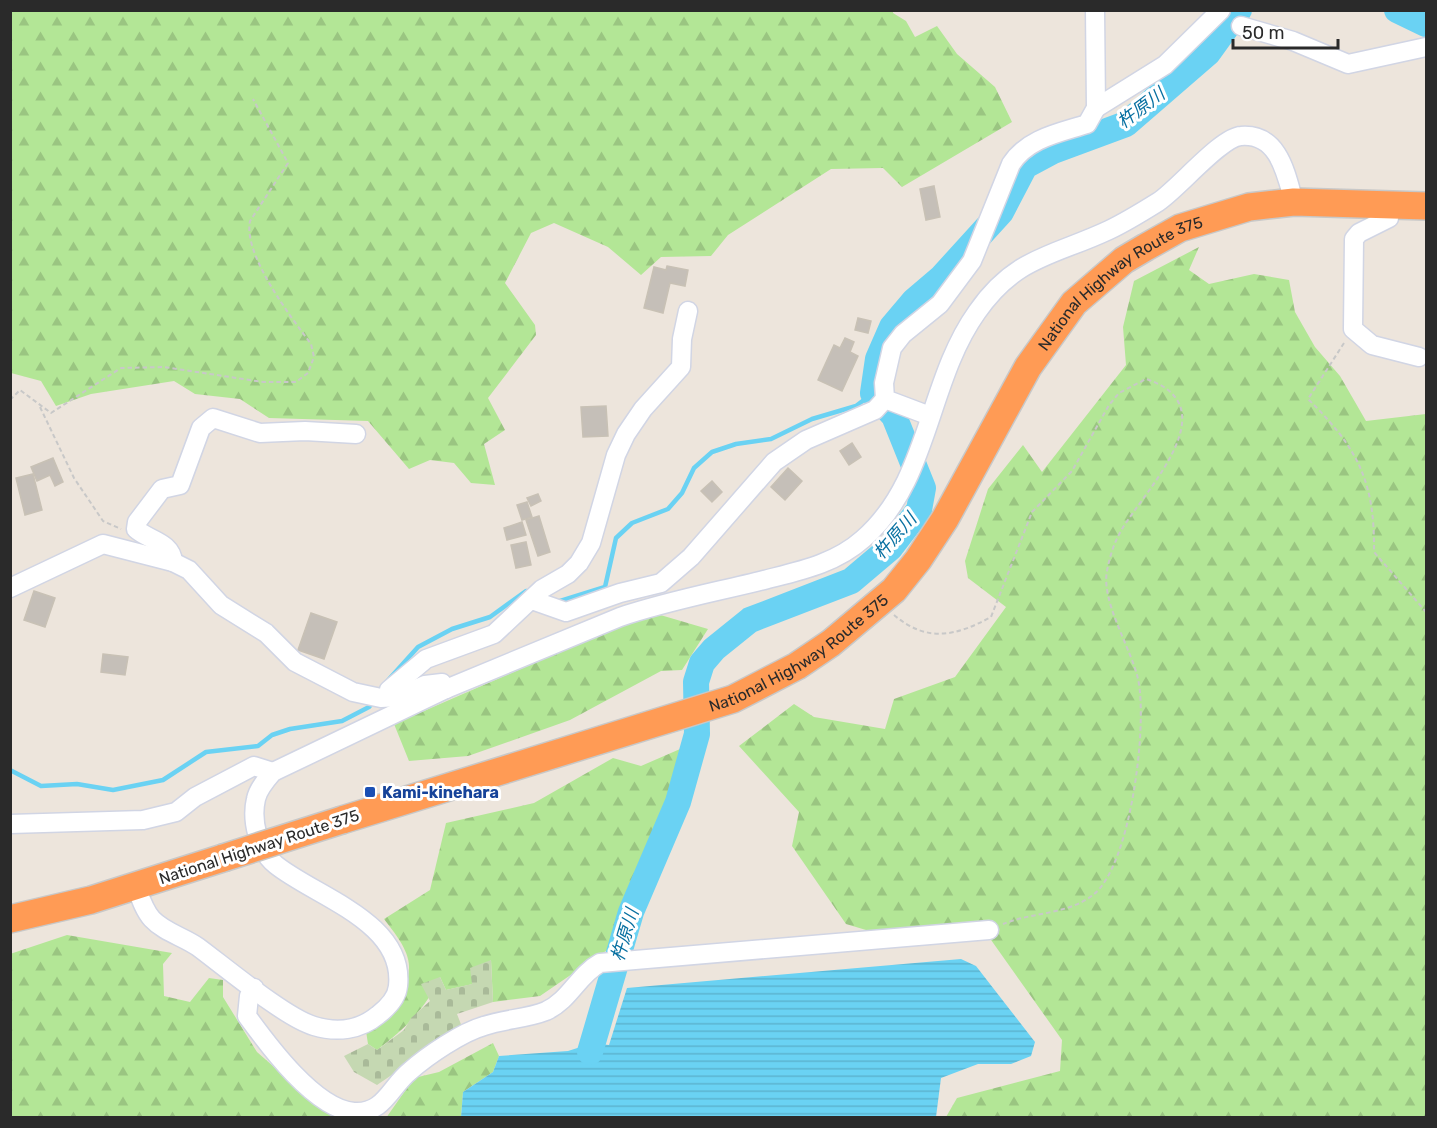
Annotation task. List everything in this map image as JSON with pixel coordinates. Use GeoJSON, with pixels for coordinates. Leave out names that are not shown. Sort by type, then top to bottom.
{"type":"FeatureCollection","features":[{"type":"Feature","properties":{"kind":"highway","name":"National Highway Route 375"},"geometry":{"type":"LineString","coordinates":[[10,919],[136,886],[733,699],[797,666],[831,643],[880,603],[918,560],[945,519],[1029,367],[1074,303],[1124,260],[1180,228],[1250,207],[1294,202],[1426,206]]}},
{"type":"Feature","properties":{"kind":"street"},"geometry":{"type":"LineString","coordinates":[[1095,10],[1096,108]]}},
{"type":"Feature","properties":{"kind":"street"},"geometry":{"type":"LineString","coordinates":[[537,595],[566,612],[620,593],[662,583],[691,557],[774,462],[806,440],[875,410],[885,399],[885,382],[892,348],[903,334],[940,304],[972,261],[1011,164],[1020,152],[1037,140],[1087,124],[1096,108],[1165,65],[1221,10]]}},
{"type":"Feature","properties":{"kind":"street"},"geometry":{"type":"LineString","coordinates":[[1241,26],[1293,41],[1348,64],[1426,47]]}},
{"type":"Feature","properties":{"kind":"street"},"geometry":{"type":"LineString","coordinates":[[136,886],[152,919],[194,944],[254,988],[313,1026],[352,1030],[372,1020],[389,1006],[398,988],[397,963],[382,937],[367,922],[274,864],[259,840],[254,825],[256,799],[273,772],[446,689],[630,614],[816,566],[844,553],[881,522],[901,493],[914,465],[930,416],[964,333],[994,290],[1019,268],[1046,254],[1109,230],[1146,210],[1163,198],[1224,143],[1240,136],[1256,138],[1272,146],[1284,165],[1294,202]]}},
{"type":"Feature","properties":{"kind":"street"},"geometry":{"type":"LineString","coordinates":[[1390,205],[1389,218],[1359,233],[1354,239],[1353,329],[1372,345],[1419,357]]}},
{"type":"Feature","properties":{"kind":"street"},"geometry":{"type":"LineString","coordinates":[[380,697],[426,659],[494,634],[537,595],[568,574],[579,563],[591,543],[616,455],[626,434],[643,409],[681,367],[681,339],[688,311]]}},
{"type":"Feature","properties":{"kind":"street"},"geometry":{"type":"LineString","coordinates":[[885,399],[930,416]]}},
{"type":"Feature","properties":{"kind":"street"},"geometry":{"type":"LineString","coordinates":[[173,562],[173,555],[162,543],[136,529],[137,522],[162,489],[180,484],[201,428],[213,418],[260,433],[306,431],[356,434]]}},
{"type":"Feature","properties":{"kind":"street"},"geometry":{"type":"LineString","coordinates":[[10,588],[103,544],[173,562],[189,570],[221,605],[266,633],[294,662],[353,692],[380,697],[398,697],[424,685],[442,683],[446,689]]}},
{"type":"Feature","properties":{"kind":"street"},"geometry":{"type":"LineString","coordinates":[[10,824],[143,820],[176,812],[195,797],[254,766],[273,772]]}},
{"type":"Feature","properties":{"kind":"street"},"geometry":{"type":"LineString","coordinates":[[254,988],[249,996],[247,1016],[286,1064],[332,1104],[350,1112],[364,1113],[382,1105],[409,1072],[469,1032],[546,1011],[562,1002],[586,971],[600,963],[989,930]]}},
{"type":"Feature","properties":{"kind":"path"},"geometry":{"type":"LineString","coordinates":[[10,400],[20,390],[51,413],[121,368],[164,367],[263,382],[296,382],[308,374],[314,357],[311,344],[256,259],[248,231],[250,221],[288,163],[253,99]]}},
{"type":"Feature","properties":{"kind":"path"},"geometry":{"type":"LineString","coordinates":[[1353,329],[1308,399],[1330,420],[1361,465],[1370,492],[1374,520],[1374,552],[1426,612]]}},
{"type":"Feature","properties":{"kind":"path"},"geometry":{"type":"LineString","coordinates":[[880,603],[908,627],[932,635],[970,628],[991,616],[1032,512],[1072,471],[1109,405],[1119,393],[1146,380],[1161,384],[1176,396],[1183,417],[1176,451],[1111,549],[1106,578],[1111,602],[1138,678],[1142,707],[1132,798],[1116,861],[1110,876],[1095,893],[1079,904],[1009,922],[989,930]]}},
{"type":"Feature","properties":{"kind":"path"},"geometry":{"type":"LineString","coordinates":[[39,404],[74,478],[103,521],[119,529],[136,529]]}},
{"type":"Feature","properties":{"kind":"green space"},"geometry":{"type":"Polygon","coordinates":[[[10,11],[893,11],[906,21],[915,37],[937,26],[957,54],[995,87],[1012,122],[902,187],[883,168],[831,169],[728,235],[711,256],[661,257],[641,275],[608,247],[554,223],[531,233],[505,283],[535,325],[536,335],[488,398],[505,430],[484,444],[495,485],[471,483],[454,463],[430,460],[409,469],[368,421],[269,418],[240,399],[195,394],[174,381],[91,394],[56,406],[41,381],[11,373],[10,11]]]}},
{"type":"Feature","properties":{"kind":"green space"},"geometry":{"type":"Polygon","coordinates":[[[1199,247],[1189,270],[1209,284],[1254,274],[1289,280],[1295,312],[1315,347],[1340,376],[1366,421],[1426,414],[1426,1117],[946,1117],[957,1098],[1060,1071],[1062,1040],[979,923],[876,933],[846,924],[792,846],[799,812],[739,746],[794,704],[814,717],[885,729],[894,699],[955,677],[1006,607],[968,578],[965,561],[988,489],[1023,445],[1042,472],[1126,365],[1123,327],[1134,281],[1199,247]]]}},
{"type":"Feature","properties":{"kind":"green space"},"geometry":{"type":"Polygon","coordinates":[[[657,614],[708,629],[682,670],[661,671],[570,720],[468,756],[409,761],[394,724],[608,631],[657,614]]]}},
{"type":"Feature","properties":{"kind":"green space"},"geometry":{"type":"Polygon","coordinates":[[[687,746],[668,804],[613,946],[540,996],[493,1002],[491,960],[473,984],[446,990],[440,977],[428,999],[396,1035],[377,1050],[368,1044],[366,1031],[383,1020],[396,1006],[408,979],[407,955],[401,942],[384,919],[430,890],[446,823],[534,803],[613,758],[641,766],[687,746]]]}},
{"type":"Feature","properties":{"kind":"green space"},"geometry":{"type":"Polygon","coordinates":[[[67,935],[172,953],[163,964],[164,996],[190,1002],[209,978],[223,980],[223,997],[257,1052],[298,1088],[347,1117],[11,1117],[10,954],[67,935]]]}},
{"type":"Feature","properties":{"kind":"green space"},"geometry":{"type":"Polygon","coordinates":[[[491,960],[493,1002],[457,1014],[462,1027],[377,1085],[354,1072],[344,1056],[368,1044],[377,1050],[404,1030],[411,1018],[430,1001],[421,984],[440,977],[446,990],[472,984],[470,968],[491,960]]]}},
{"type":"Feature","properties":{"kind":"green space"},"geometry":{"type":"Polygon","coordinates":[[[493,1043],[499,1056],[493,1072],[463,1092],[461,1117],[386,1118],[414,1078],[439,1072],[493,1043]]]}},
{"type":"Feature","properties":{"kind":"water"},"geometry":{"type":"Polygon","coordinates":[[[961,959],[976,966],[1035,1042],[1031,1056],[1011,1064],[978,1064],[941,1078],[936,1117],[461,1117],[463,1092],[493,1072],[499,1056],[568,1051],[593,1043],[609,1045],[627,988],[961,959]]]}},
{"type":"Feature","properties":{"kind":"building"},"geometry":{"type":"Polygon","coordinates":[[[934,186],[940,217],[926,220],[920,189],[934,186]]]}},
{"type":"Feature","properties":{"kind":"building"},"geometry":{"type":"Polygon","coordinates":[[[667,266],[688,270],[685,286],[670,283],[663,313],[644,308],[654,267],[666,270],[667,266]]]}},
{"type":"Feature","properties":{"kind":"building"},"geometry":{"type":"Polygon","coordinates":[[[858,318],[871,321],[868,333],[855,330],[858,318]]]}},
{"type":"Feature","properties":{"kind":"building"},"geometry":{"type":"Polygon","coordinates":[[[845,338],[854,342],[850,352],[858,356],[842,391],[818,380],[834,345],[840,348],[845,338]]]}},
{"type":"Feature","properties":{"kind":"building"},"geometry":{"type":"Polygon","coordinates":[[[606,406],[608,436],[583,437],[581,407],[606,406]]]}},
{"type":"Feature","properties":{"kind":"building"},"geometry":{"type":"Polygon","coordinates":[[[852,443],[861,457],[849,465],[840,451],[852,443]]]}},
{"type":"Feature","properties":{"kind":"building"},"geometry":{"type":"Polygon","coordinates":[[[53,458],[63,482],[55,486],[50,475],[37,481],[31,467],[53,458]]]}},
{"type":"Feature","properties":{"kind":"building"},"geometry":{"type":"Polygon","coordinates":[[[788,468],[802,481],[785,500],[771,487],[788,468]]]}},
{"type":"Feature","properties":{"kind":"building"},"geometry":{"type":"Polygon","coordinates":[[[33,474],[42,510],[25,515],[16,478],[33,474]]]}},
{"type":"Feature","properties":{"kind":"building"},"geometry":{"type":"Polygon","coordinates":[[[712,481],[722,492],[712,502],[701,491],[712,481]]]}},
{"type":"Feature","properties":{"kind":"building"},"geometry":{"type":"Polygon","coordinates":[[[538,494],[541,501],[531,506],[527,498],[538,494]]]}},
{"type":"Feature","properties":{"kind":"building"},"geometry":{"type":"Polygon","coordinates":[[[527,502],[532,517],[522,520],[517,505],[527,502]]]}},
{"type":"Feature","properties":{"kind":"building"},"geometry":{"type":"Polygon","coordinates":[[[539,516],[550,552],[538,556],[526,520],[539,516]]]}},
{"type":"Feature","properties":{"kind":"building"},"geometry":{"type":"Polygon","coordinates":[[[522,522],[526,535],[507,540],[504,528],[522,522]]]}},
{"type":"Feature","properties":{"kind":"building"},"geometry":{"type":"Polygon","coordinates":[[[526,542],[531,565],[516,568],[511,545],[526,542]]]}},
{"type":"Feature","properties":{"kind":"building"},"geometry":{"type":"Polygon","coordinates":[[[34,591],[55,598],[45,627],[24,620],[34,591]]]}},
{"type":"Feature","properties":{"kind":"building"},"geometry":{"type":"Polygon","coordinates":[[[311,613],[337,622],[324,659],[298,650],[311,613]]]}},
{"type":"Feature","properties":{"kind":"building"},"geometry":{"type":"Polygon","coordinates":[[[103,654],[128,657],[125,675],[101,672],[103,654]]]}},
{"type":"Feature","properties":{"kind":"waterway","name":"杵原川"},"geometry":{"type":"LineString","coordinates":[[590,1052],[631,912],[678,802],[697,734],[696,682],[702,663],[714,649],[750,620],[851,581],[890,548],[919,510],[923,488],[894,416],[873,393],[878,359],[892,327],[914,301],[941,278],[1001,212],[1025,166],[1053,151],[1126,124],[1208,53],[1239,10]]}},
{"type":"Feature","properties":{"kind":"waterway","name":"杵原川"},"geometry":{"type":"LineString","coordinates":[[1397,10],[1426,24]]}},
{"type":"Feature","properties":{"kind":"waterway"},"geometry":{"type":"LineString","coordinates":[[557,602],[605,587],[616,538],[632,523],[668,509],[682,493],[694,468],[712,452],[736,444],[771,439],[812,419],[856,406],[873,393]]}},
{"type":"Feature","properties":{"kind":"waterway"},"geometry":{"type":"LineString","coordinates":[[382,687],[418,647],[452,629],[490,617],[526,591],[532,593]]}},
{"type":"Feature","properties":{"kind":"waterway"},"geometry":{"type":"LineString","coordinates":[[10,770],[41,786],[77,784],[113,790],[163,780],[206,752],[258,746],[272,735],[290,729],[342,721],[369,707],[373,702]]}},
{"type":"Feature","properties":{"kind":"place","name":"Kami-kinehara"},"geometry":{"type":"Point","coordinates":[370,792]}}]}
